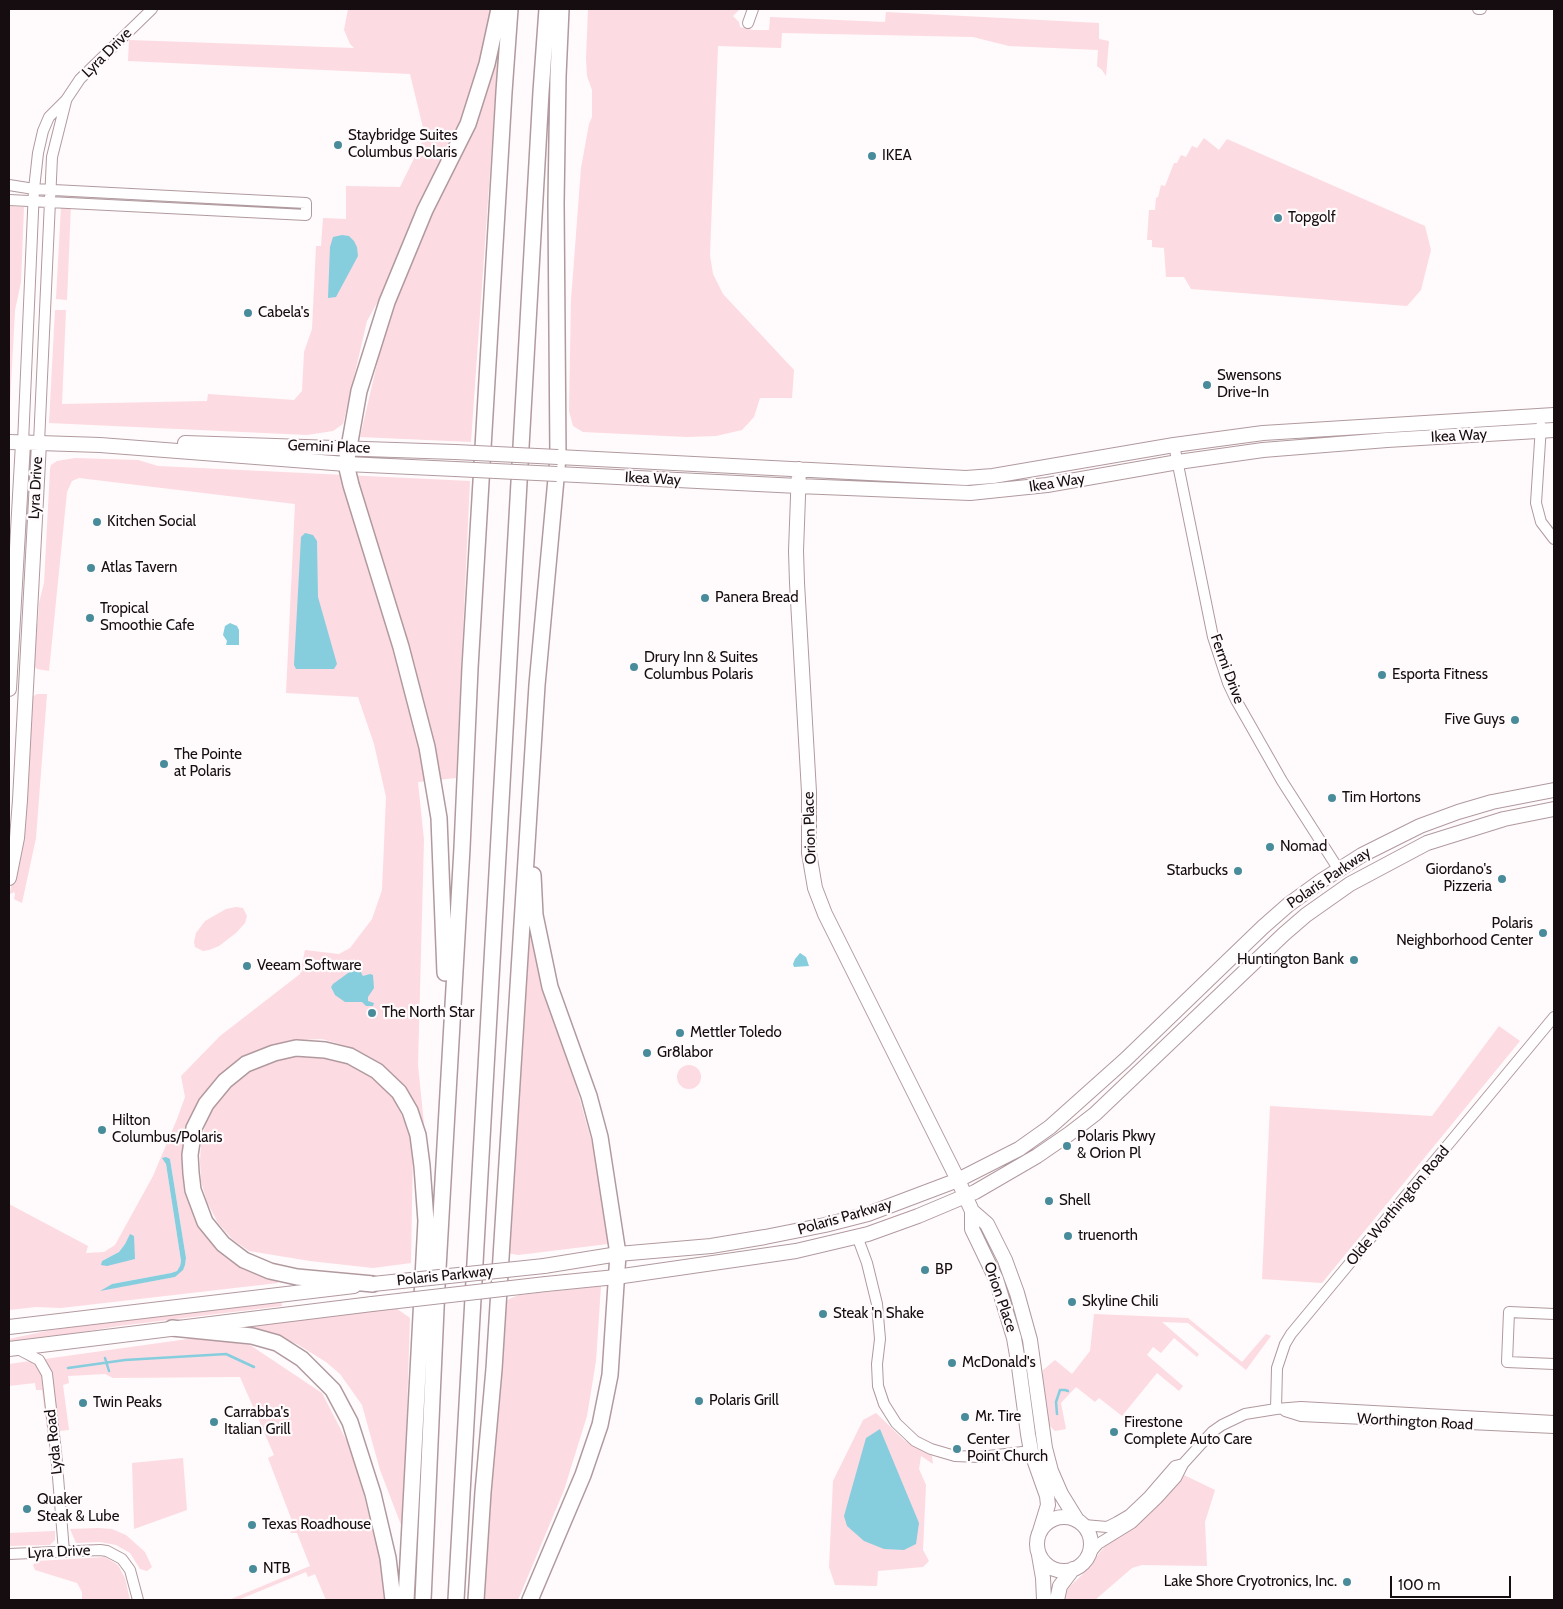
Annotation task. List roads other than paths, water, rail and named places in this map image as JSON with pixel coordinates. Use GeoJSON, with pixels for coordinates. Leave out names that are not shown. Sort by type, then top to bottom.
{"type":"FeatureCollection","features":[{"type":"Feature","properties":{"kind":"highway"},"geometry":{"type":"LineString","coordinates":[[449,1054],[439,818],[426,746],[401,648],[346,464],[359,391],[387,302],[425,210],[468,124],[487,64],[499,9]]}},
{"type":"Feature","properties":{"kind":"highway"},"geometry":{"type":"LineString","coordinates":[[423,1600],[470,659],[510,9]]}},
{"type":"Feature","properties":{"kind":"highway"},"geometry":{"type":"LineString","coordinates":[[456,1600],[540,102],[547,9]]}},
{"type":"Feature","properties":{"kind":"highway"},"geometry":{"type":"LineString","coordinates":[[476,1600],[494,1369],[537,685],[558,457],[556,203],[561,9]]}},
{"type":"Feature","properties":{"kind":"highway"},"geometry":{"type":"LineString","coordinates":[[528,813],[535,915],[550,987],[589,1096],[600,1138],[618,1254],[610,1375],[598,1432],[583,1475],[530,1600]]}},
{"type":"Feature","properties":{"kind":"highway"},"geometry":{"type":"LineString","coordinates":[[373,1284],[297,1277],[270,1271],[244,1260],[223,1244],[205,1222],[193,1190],[190,1173],[190,1155],[194,1128],[206,1104],[225,1081],[246,1064],[274,1053],[296,1048],[325,1050],[350,1056],[377,1071],[399,1092],[410,1111],[418,1135],[426,1221],[406,1600]]}},
{"type":"Feature","properties":{"kind":"highway"},"geometry":{"type":"LineString","coordinates":[[172,1328],[252,1336],[277,1343],[302,1360],[333,1390],[350,1422],[374,1494],[388,1558],[393,1600]]}},
{"type":"Feature","properties":{"kind":"main road","name":"Ikea Way"},"geometry":{"type":"LineString","coordinates":[[558,457],[966,478],[993,476],[1174,445],[1263,433],[1548,416]]}},
{"type":"Feature","properties":{"kind":"main road","name":"Ikea Way"},"geometry":{"type":"LineString","coordinates":[[557,474],[970,493],[1047,485],[1178,462],[1281,448],[1548,431]]}},
{"type":"Feature","properties":{"kind":"main road","name":"Gemini Place"},"geometry":{"type":"LineString","coordinates":[[100,445],[136,441],[558,457]]}},
{"type":"Feature","properties":{"kind":"main road","name":"Gemini Place"},"geometry":{"type":"LineString","coordinates":[[16,442],[100,445],[346,464],[557,474]]}},
{"type":"Feature","properties":{"kind":"main road","name":"Lyra Drive"},"geometry":{"type":"LineString","coordinates":[[9,689],[16,442]]}},
{"type":"Feature","properties":{"kind":"main road","name":"Lyra Drive"},"geometry":{"type":"LineString","coordinates":[[9,878],[20,800],[39,443]]}},
{"type":"Feature","properties":{"kind":"main road","name":"Orion Place"},"geometry":{"type":"LineString","coordinates":[[799,469],[797,582],[809,792],[809,853],[816,888],[826,914],[871,1008],[972,1210],[972,1229],[996,1279],[1014,1338],[1031,1451],[1047,1496],[1048,1505],[1040,1531]]}},
{"type":"Feature","properties":{"kind":"main road","name":"Polaris Parkway"},"geometry":{"type":"LineString","coordinates":[[9,1327],[544,1266],[618,1254],[711,1246],[825,1226],[868,1214],[958,1180],[1019,1149],[1050,1127],[1118,1067],[1263,926],[1311,887],[1386,842],[1458,812],[1492,802],[1554,790]]}},
{"type":"Feature","properties":{"kind":"main road","name":"Polaris Parkway"},"geometry":{"type":"LineString","coordinates":[[13,1348],[372,1304],[616,1277],[796,1251],[857,1236],[918,1216],[966,1196],[1004,1176],[1069,1134],[1095,1114],[1284,934],[1306,915],[1350,884],[1394,859],[1442,838],[1504,818],[1554,809]]}},
{"type":"Feature","properties":{"kind":"main road","name":"Orion Place"},"geometry":{"type":"LineString","coordinates":[[972,1210],[987,1224],[1005,1260],[1017,1293],[1030,1340],[1045,1448],[1051,1471],[1061,1494],[1080,1522]]}},
{"type":"Feature","properties":{"kind":"main road"},"geometry":{"type":"LineString","coordinates":[[1031,1451],[1037,1455],[1052,1484],[1061,1494]]}},
{"type":"Feature","properties":{"kind":"main road"},"geometry":{"type":"LineString","coordinates":[[1044,1600],[1043,1578],[1037,1539],[1040,1531],[1051,1520],[1058,1517],[1068,1517],[1080,1522],[1089,1533],[1090,1551],[1086,1558],[1073,1569],[1060,1586],[1057,1600]]}},
{"type":"Feature","properties":{"kind":"main road"},"geometry":{"type":"LineString","coordinates":[[1039,1554],[1050,1566],[1057,1570],[1073,1569]]}},
{"type":"Feature","properties":{"kind":"street","name":"Lyra Drive"},"geometry":{"type":"LineString","coordinates":[[16,442],[34,189],[38,153],[43,131],[49,117],[66,100],[80,79],[152,9]]}},
{"type":"Feature","properties":{"kind":"street"},"geometry":{"type":"LineString","coordinates":[[748,23],[753,9]]}},
{"type":"Feature","properties":{"kind":"street","name":"Lyra Drive"},"geometry":{"type":"LineString","coordinates":[[39,443],[52,157],[66,100]]}},
{"type":"Feature","properties":{"kind":"street"},"geometry":{"type":"LineString","coordinates":[[9,185],[34,189],[306,203],[306,215],[9,200]]}},
{"type":"Feature","properties":{"kind":"street"},"geometry":{"type":"LineString","coordinates":[[1548,416],[1548,431],[1536,503],[1541,522],[1554,539]]}},
{"type":"Feature","properties":{"kind":"street","name":"Fermi Drive"},"geometry":{"type":"LineString","coordinates":[[1174,445],[1213,637],[1228,682],[1236,700],[1282,781],[1339,870]]}},
{"type":"Feature","properties":{"kind":"street","name":"Olde Worthington Road"},"geometry":{"type":"LineString","coordinates":[[1276,1409],[1277,1368],[1285,1344],[1291,1334],[1554,1017]]}},
{"type":"Feature","properties":{"kind":"street"},"geometry":{"type":"LineString","coordinates":[[857,1236],[867,1263],[877,1304],[880,1339],[877,1364],[878,1386],[884,1404],[896,1423],[915,1441],[949,1455],[980,1457],[1031,1451]]}},
{"type":"Feature","properties":{"kind":"street"},"geometry":{"type":"LineString","coordinates":[[1554,1314],[1509,1312],[1506,1362],[1554,1364]]}},
{"type":"Feature","properties":{"kind":"street","name":"Lyda Road"},"geometry":{"type":"LineString","coordinates":[[13,1348],[39,1360],[47,1374],[64,1552]]}},
{"type":"Feature","properties":{"kind":"street","name":"Worthington Road"},"geometry":{"type":"LineString","coordinates":[[1086,1558],[1098,1544],[1132,1523],[1157,1499],[1176,1478],[1183,1464],[1201,1442],[1222,1424],[1245,1414],[1276,1409],[1301,1408],[1554,1421]]}},
{"type":"Feature","properties":{"kind":"street","name":"Worthington Road"},"geometry":{"type":"LineString","coordinates":[[1276,1409],[1301,1416],[1554,1428]]}},
{"type":"Feature","properties":{"kind":"street","name":"Worthington Road"},"geometry":{"type":"LineString","coordinates":[[1080,1522],[1107,1527],[1129,1515],[1149,1496],[1175,1466],[1183,1464]]}},
{"type":"Feature","properties":{"kind":"street","name":"Lyra Drive"},"geometry":{"type":"LineString","coordinates":[[9,1554],[100,1550],[116,1555],[122,1559],[130,1570],[138,1600]]}},
{"type":"Feature","properties":{"kind":"water"},"geometry":{"type":"Polygon","coordinates":[[[349,236],[354,241],[358,256],[336,297],[328,298],[330,247],[333,237],[349,236]]]}},
{"type":"Feature","properties":{"kind":"water"},"geometry":{"type":"Polygon","coordinates":[[[305,533],[313,535],[317,541],[318,597],[337,664],[334,669],[296,669],[294,665],[301,537],[305,533]]]}},
{"type":"Feature","properties":{"kind":"water"},"geometry":{"type":"Polygon","coordinates":[[[230,623],[237,626],[239,630],[239,645],[226,645],[227,641],[223,635],[225,626],[230,623]]]}},
{"type":"Feature","properties":{"kind":"water"},"geometry":{"type":"Polygon","coordinates":[[[800,953],[806,957],[809,966],[794,967],[795,959],[800,953]]]}},
{"type":"Feature","properties":{"kind":"water"},"geometry":{"type":"Polygon","coordinates":[[[355,968],[359,969],[363,976],[373,975],[374,988],[368,997],[368,1001],[374,1003],[373,1006],[366,1006],[362,1002],[345,1002],[335,995],[331,987],[355,968]]]}},
{"type":"Feature","properties":{"kind":"water"},"geometry":{"type":"Polygon","coordinates":[[[162,1158],[170,1159],[186,1258],[183,1270],[175,1277],[100,1291],[112,1284],[171,1273],[177,1271],[180,1266],[181,1261],[166,1164],[162,1158]]]}},
{"type":"Feature","properties":{"kind":"water"},"geometry":{"type":"Polygon","coordinates":[[[130,1234],[134,1236],[135,1259],[107,1266],[101,1265],[102,1261],[119,1252],[130,1234]]]}},
{"type":"Feature","properties":{"kind":"water"},"geometry":{"type":"Polygon","coordinates":[[[880,1429],[919,1523],[916,1544],[904,1550],[884,1549],[864,1541],[847,1526],[844,1516],[866,1438],[880,1429]]]}},
{"type":"Feature","properties":{"kind":"waterway"},"geometry":{"type":"LineString","coordinates":[[68,1368],[125,1360],[226,1354],[254,1367]]}},
{"type":"Feature","properties":{"kind":"waterway"},"geometry":{"type":"LineString","coordinates":[[105,1358],[109,1371]]}},
{"type":"Feature","properties":{"kind":"waterway"},"geometry":{"type":"LineString","coordinates":[[1057,1414],[1056,1402],[1060,1390],[1068,1391]]}},
{"type":"Feature","properties":{"kind":"place","name":"Staybridge Suites Columbus Polaris"},"geometry":{"type":"Point","coordinates":[338,145]}},
{"type":"Feature","properties":{"kind":"place","name":"IKEA"},"geometry":{"type":"Point","coordinates":[872,156]}},
{"type":"Feature","properties":{"kind":"place","name":"Topgolf"},"geometry":{"type":"Point","coordinates":[1278,218]}},
{"type":"Feature","properties":{"kind":"place","name":"Cabela's"},"geometry":{"type":"Point","coordinates":[248,313]}},
{"type":"Feature","properties":{"kind":"place","name":"Swensons Drive-In"},"geometry":{"type":"Point","coordinates":[1207,385]}},
{"type":"Feature","properties":{"kind":"place","name":"Kitchen Social"},"geometry":{"type":"Point","coordinates":[97,522]}},
{"type":"Feature","properties":{"kind":"place","name":"Atlas Tavern"},"geometry":{"type":"Point","coordinates":[91,568]}},
{"type":"Feature","properties":{"kind":"place","name":"Panera Bread"},"geometry":{"type":"Point","coordinates":[705,598]}},
{"type":"Feature","properties":{"kind":"place","name":"Tropical Smoothie Cafe"},"geometry":{"type":"Point","coordinates":[90,618]}},
{"type":"Feature","properties":{"kind":"place","name":"Drury Inn & Suites Columbus Polaris"},"geometry":{"type":"Point","coordinates":[634,667]}},
{"type":"Feature","properties":{"kind":"place","name":"Esporta Fitness"},"geometry":{"type":"Point","coordinates":[1382,675]}},
{"type":"Feature","properties":{"kind":"place","name":"Five Guys"},"geometry":{"type":"Point","coordinates":[1515,720]}},
{"type":"Feature","properties":{"kind":"place","name":"The Pointe at Polaris"},"geometry":{"type":"Point","coordinates":[164,764]}},
{"type":"Feature","properties":{"kind":"place","name":"Tim Hortons"},"geometry":{"type":"Point","coordinates":[1332,798]}},
{"type":"Feature","properties":{"kind":"place","name":"Nomad"},"geometry":{"type":"Point","coordinates":[1270,847]}},
{"type":"Feature","properties":{"kind":"place","name":"Starbucks"},"geometry":{"type":"Point","coordinates":[1238,871]}},
{"type":"Feature","properties":{"kind":"place","name":"Giordano's Pizzeria"},"geometry":{"type":"Point","coordinates":[1502,879]}},
{"type":"Feature","properties":{"kind":"place","name":"Polaris Neighborhood Center"},"geometry":{"type":"Point","coordinates":[1543,933]}},
{"type":"Feature","properties":{"kind":"place","name":"Huntington Bank"},"geometry":{"type":"Point","coordinates":[1354,960]}},
{"type":"Feature","properties":{"kind":"place","name":"Veeam Software"},"geometry":{"type":"Point","coordinates":[247,966]}},
{"type":"Feature","properties":{"kind":"place","name":"The North Star"},"geometry":{"type":"Point","coordinates":[372,1013]}},
{"type":"Feature","properties":{"kind":"place","name":"Mettler Toledo"},"geometry":{"type":"Point","coordinates":[680,1033]}},
{"type":"Feature","properties":{"kind":"place","name":"Gr8labor"},"geometry":{"type":"Point","coordinates":[647,1053]}},
{"type":"Feature","properties":{"kind":"place","name":"Hilton Columbus/Polaris"},"geometry":{"type":"Point","coordinates":[102,1130]}},
{"type":"Feature","properties":{"kind":"place","name":"Polaris Pkwy & Orion Pl"},"geometry":{"type":"Point","coordinates":[1067,1146]}},
{"type":"Feature","properties":{"kind":"place","name":"Shell"},"geometry":{"type":"Point","coordinates":[1049,1201]}},
{"type":"Feature","properties":{"kind":"place","name":"truenorth"},"geometry":{"type":"Point","coordinates":[1068,1236]}},
{"type":"Feature","properties":{"kind":"place","name":"BP"},"geometry":{"type":"Point","coordinates":[925,1270]}},
{"type":"Feature","properties":{"kind":"place","name":"Skyline Chili"},"geometry":{"type":"Point","coordinates":[1072,1302]}},
{"type":"Feature","properties":{"kind":"place","name":"Steak 'n Shake"},"geometry":{"type":"Point","coordinates":[823,1314]}},
{"type":"Feature","properties":{"kind":"place","name":"McDonald's"},"geometry":{"type":"Point","coordinates":[952,1363]}},
{"type":"Feature","properties":{"kind":"place","name":"Polaris Grill"},"geometry":{"type":"Point","coordinates":[699,1401]}},
{"type":"Feature","properties":{"kind":"place","name":"Twin Peaks"},"geometry":{"type":"Point","coordinates":[83,1403]}},
{"type":"Feature","properties":{"kind":"place","name":"Mr. Tire"},"geometry":{"type":"Point","coordinates":[965,1417]}},
{"type":"Feature","properties":{"kind":"place","name":"Carrabba's Italian Grill"},"geometry":{"type":"Point","coordinates":[214,1422]}},
{"type":"Feature","properties":{"kind":"place","name":"Firestone Complete Auto Care"},"geometry":{"type":"Point","coordinates":[1114,1432]}},
{"type":"Feature","properties":{"kind":"place","name":"Center Point Church"},"geometry":{"type":"Point","coordinates":[957,1449]}},
{"type":"Feature","properties":{"kind":"place","name":"Quaker Steak & Lube"},"geometry":{"type":"Point","coordinates":[27,1509]}},
{"type":"Feature","properties":{"kind":"place","name":"Texas Roadhouse"},"geometry":{"type":"Point","coordinates":[252,1525]}},
{"type":"Feature","properties":{"kind":"place","name":"NTB"},"geometry":{"type":"Point","coordinates":[253,1569]}},
{"type":"Feature","properties":{"kind":"place","name":"Lake Shore Cryotronics, Inc."},"geometry":{"type":"Point","coordinates":[1347,1582]}}]}
